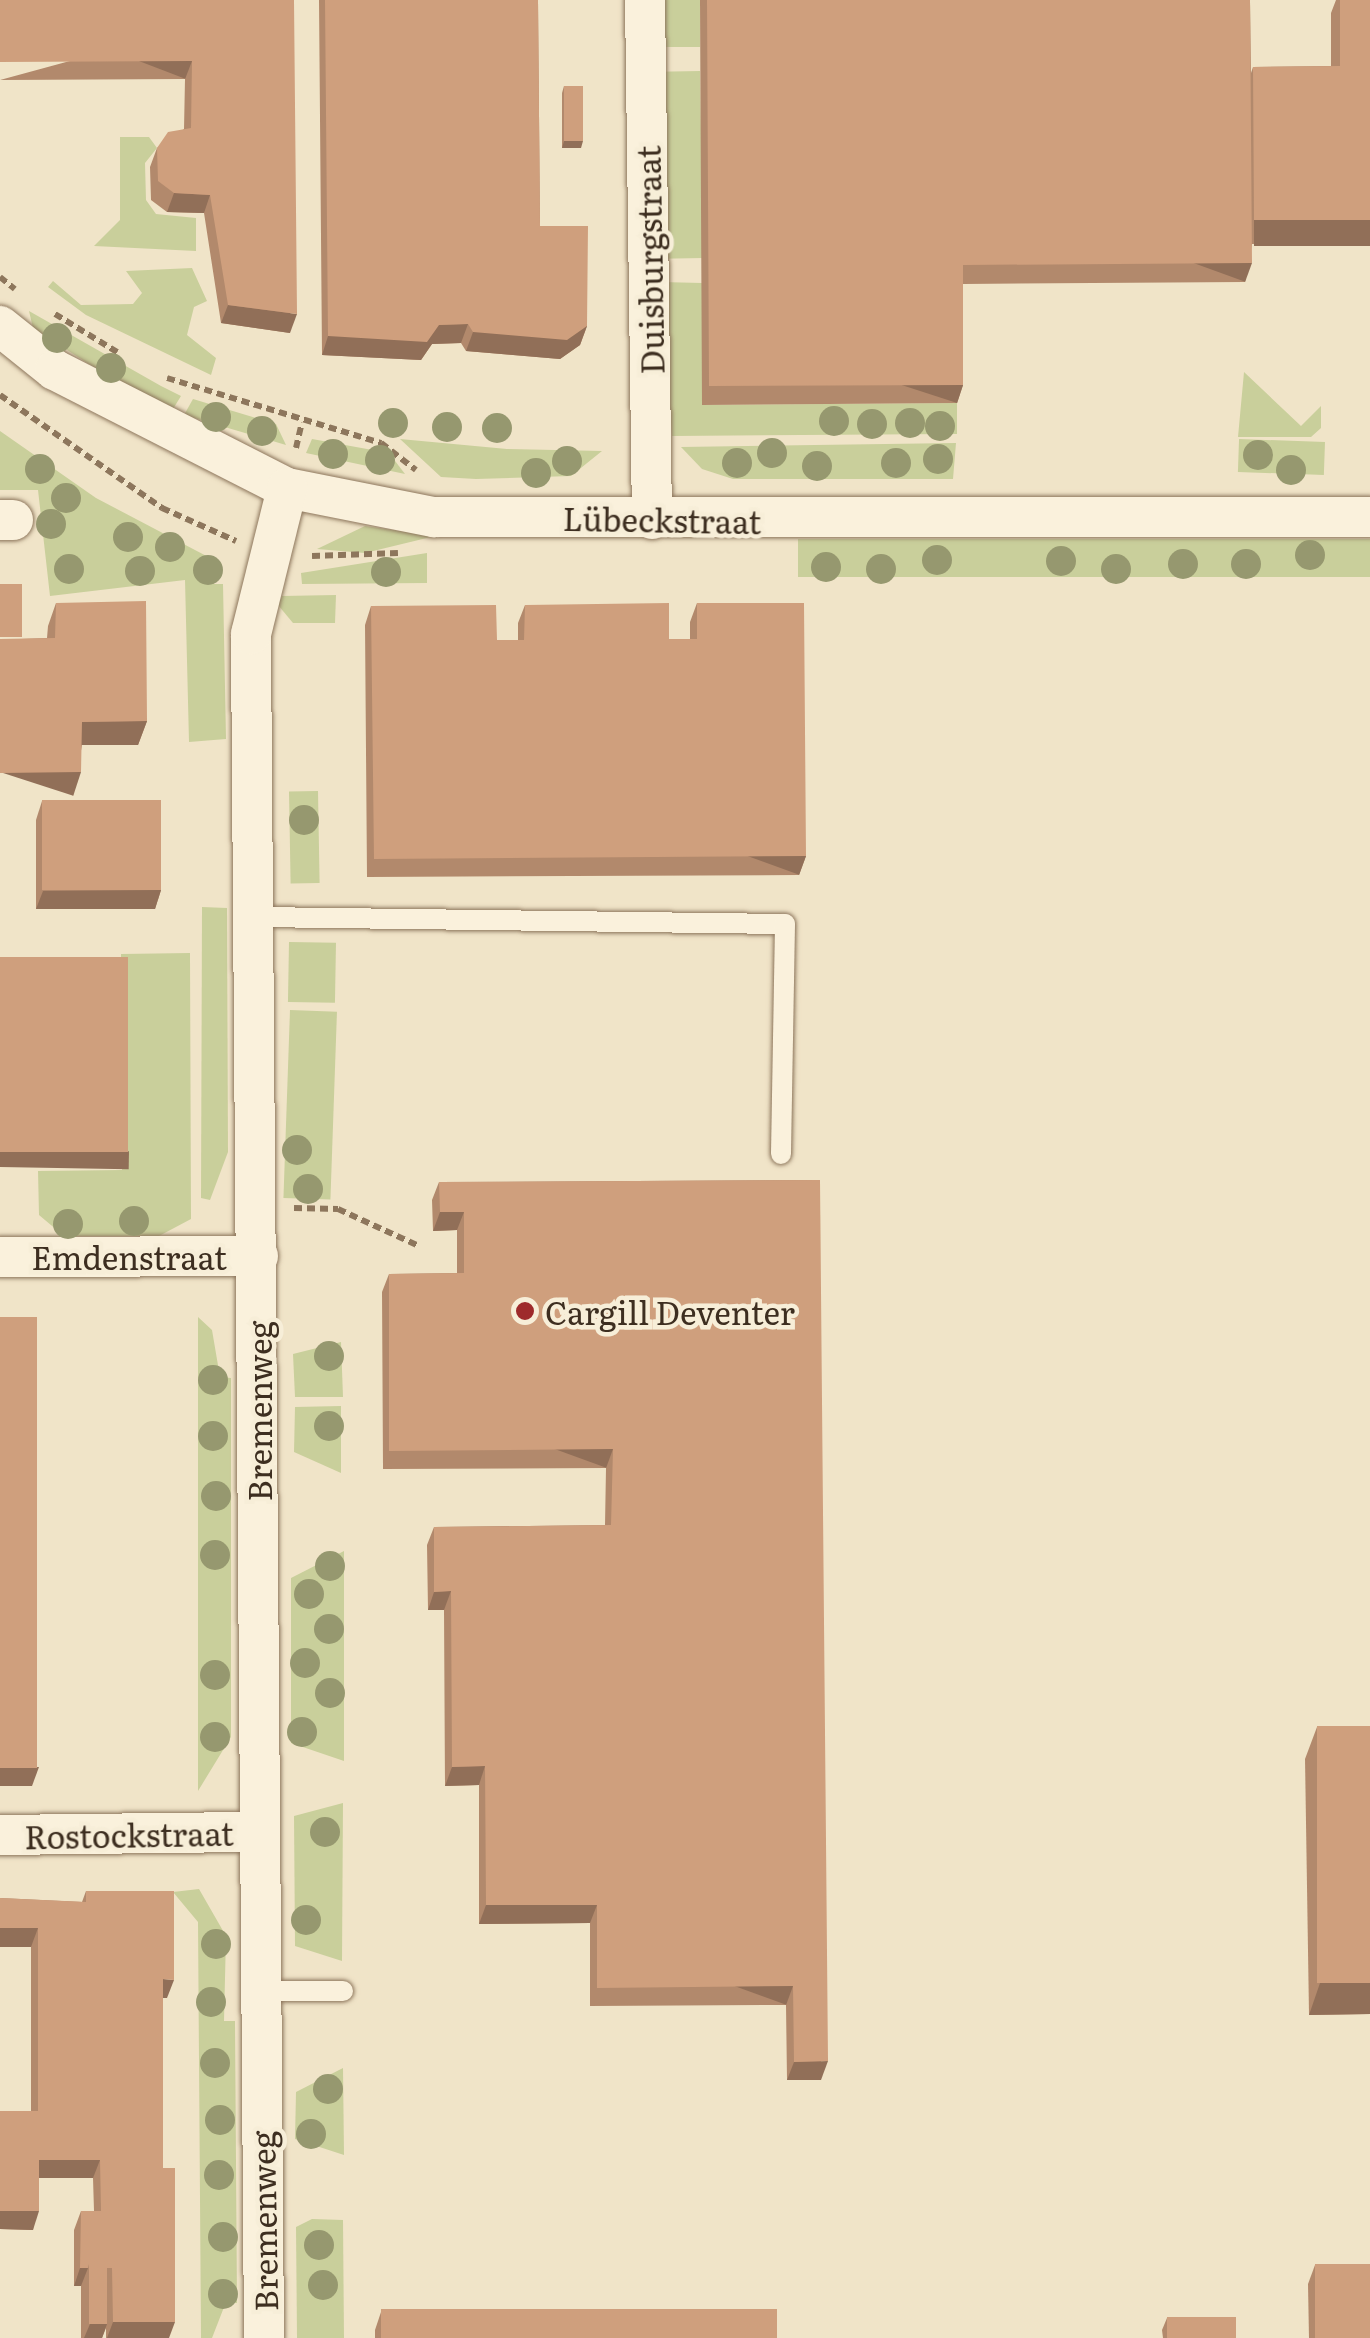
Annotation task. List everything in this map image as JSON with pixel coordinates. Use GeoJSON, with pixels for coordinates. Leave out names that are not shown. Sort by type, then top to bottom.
{"type":"FeatureCollection","features":[{"type":"Feature","properties":{"kind":"street","name":"Duisburgstraat"},"geometry":{"type":"LineString","coordinates":[[646,0],[652,519]]}},
{"type":"Feature","properties":{"kind":"street","name":"Lübeckstraat"},"geometry":{"type":"LineString","coordinates":[[0,326],[55,370],[287,488],[434,517],[1370,517]]}},
{"type":"Feature","properties":{"kind":"street","name":"Bremenweg"},"geometry":{"type":"LineString","coordinates":[[264,2338],[258,1832],[257,917],[251,634],[287,488]]}},
{"type":"Feature","properties":{"kind":"street","name":"Emdenstraat"},"geometry":{"type":"LineString","coordinates":[[0,1257],[258,1256]]}},
{"type":"Feature","properties":{"kind":"street","name":"Rostockstraat"},"geometry":{"type":"LineString","coordinates":[[0,1836],[258,1832]]}},
{"type":"Feature","properties":{"kind":"lane"},"geometry":{"type":"LineString","coordinates":[[257,917],[785,924],[781,1154]]}},
{"type":"Feature","properties":{"kind":"lane"},"geometry":{"type":"LineString","coordinates":[[260,1991],[343,1991]]}},
{"type":"Feature","properties":{"kind":"path"},"geometry":{"type":"LineString","coordinates":[[338,1209],[419,1246]]}},
{"type":"Feature","properties":{"kind":"green space"},"geometry":{"type":"Polygon","coordinates":[[[660,0],[700,0],[700,47],[660,47],[660,0]]]}},
{"type":"Feature","properties":{"kind":"green space"},"geometry":{"type":"Polygon","coordinates":[[[700,71],[703,258],[661,259],[658,72],[700,71]]]}},
{"type":"Feature","properties":{"kind":"green space"},"geometry":{"type":"Polygon","coordinates":[[[120,137],[149,137],[157,148],[145,163],[146,200],[156,214],[196,218],[196,251],[94,246],[120,220],[120,137]]]}},
{"type":"Feature","properties":{"kind":"green space"},"geometry":{"type":"Polygon","coordinates":[[[192,268],[207,301],[194,307],[187,335],[216,358],[211,375],[86,315],[48,287],[53,281],[81,305],[133,304],[142,293],[126,271],[192,268]]]}},
{"type":"Feature","properties":{"kind":"green space"},"geometry":{"type":"Polygon","coordinates":[[[661,282],[702,283],[703,405],[957,403],[957,434],[672,436],[661,282]]]}},
{"type":"Feature","properties":{"kind":"green space"},"geometry":{"type":"Polygon","coordinates":[[[29,311],[181,396],[173,409],[109,377],[33,328],[29,311]]]}},
{"type":"Feature","properties":{"kind":"green space"},"geometry":{"type":"Polygon","coordinates":[[[1244,372],[1301,426],[1321,406],[1321,428],[1311,437],[1238,437],[1244,372]]]}},
{"type":"Feature","properties":{"kind":"green space"},"geometry":{"type":"Polygon","coordinates":[[[193,399],[276,424],[286,445],[184,415],[193,399]]]}},
{"type":"Feature","properties":{"kind":"green space"},"geometry":{"type":"Polygon","coordinates":[[[0,431],[96,498],[214,560],[214,584],[223,584],[226,739],[189,742],[185,580],[50,596],[38,490],[0,490],[0,431]]]}},
{"type":"Feature","properties":{"kind":"green space"},"geometry":{"type":"Polygon","coordinates":[[[312,439],[389,453],[405,474],[306,453],[312,439]]]}},
{"type":"Feature","properties":{"kind":"green space"},"geometry":{"type":"Polygon","coordinates":[[[400,439],[507,449],[602,451],[571,476],[441,477],[400,439]]]}},
{"type":"Feature","properties":{"kind":"green space"},"geometry":{"type":"Polygon","coordinates":[[[1239,439],[1325,442],[1324,475],[1238,472],[1239,439]]]}},
{"type":"Feature","properties":{"kind":"green space"},"geometry":{"type":"Polygon","coordinates":[[[956,443],[953,479],[733,479],[702,469],[681,447],[956,443]]]}},
{"type":"Feature","properties":{"kind":"green space"},"geometry":{"type":"Polygon","coordinates":[[[365,526],[435,536],[365,553],[317,549],[365,526]]]}},
{"type":"Feature","properties":{"kind":"green space"},"geometry":{"type":"Polygon","coordinates":[[[798,539],[1370,539],[1370,577],[798,577],[798,539]]]}},
{"type":"Feature","properties":{"kind":"green space"},"geometry":{"type":"Polygon","coordinates":[[[427,553],[427,583],[302,584],[301,573],[427,553]]]}},
{"type":"Feature","properties":{"kind":"green space"},"geometry":{"type":"Polygon","coordinates":[[[336,595],[335,623],[293,623],[278,605],[282,596],[336,595]]]}},
{"type":"Feature","properties":{"kind":"green space"},"geometry":{"type":"Polygon","coordinates":[[[318,791],[320,883],[291,883],[289,792],[318,791]]]}},
{"type":"Feature","properties":{"kind":"green space"},"geometry":{"type":"Polygon","coordinates":[[[202,907],[227,908],[228,1152],[210,1200],[201,1198],[202,907]]]}},
{"type":"Feature","properties":{"kind":"green space"},"geometry":{"type":"Polygon","coordinates":[[[289,942],[336,943],[335,1003],[288,1002],[289,942]]]}},
{"type":"Feature","properties":{"kind":"green space"},"geometry":{"type":"Polygon","coordinates":[[[190,953],[191,1219],[159,1236],[64,1236],[39,1215],[38,1171],[122,1170],[121,954],[190,953]]]}},
{"type":"Feature","properties":{"kind":"green space"},"geometry":{"type":"Polygon","coordinates":[[[290,1010],[337,1012],[330,1200],[283,1198],[290,1010]]]}},
{"type":"Feature","properties":{"kind":"green space"},"geometry":{"type":"Polygon","coordinates":[[[198,1317],[212,1330],[220,1377],[231,1378],[231,1737],[198,1791],[198,1317]]]}},
{"type":"Feature","properties":{"kind":"green space"},"geometry":{"type":"Polygon","coordinates":[[[341,1342],[343,1397],[295,1397],[293,1354],[341,1342]]]}},
{"type":"Feature","properties":{"kind":"green space"},"geometry":{"type":"Polygon","coordinates":[[[341,1406],[341,1473],[294,1452],[295,1407],[341,1406]]]}},
{"type":"Feature","properties":{"kind":"green space"},"geometry":{"type":"Polygon","coordinates":[[[344,1551],[344,1761],[291,1743],[291,1578],[344,1551]]]}},
{"type":"Feature","properties":{"kind":"green space"},"geometry":{"type":"Polygon","coordinates":[[[343,1803],[342,1961],[295,1946],[294,1816],[343,1803]]]}},
{"type":"Feature","properties":{"kind":"green space"},"geometry":{"type":"Polygon","coordinates":[[[199,1889],[226,1936],[224,2021],[235,2021],[237,2303],[226,2302],[212,2338],[201,2338],[198,1922],[173,1892],[199,1889]]]}},
{"type":"Feature","properties":{"kind":"green space"},"geometry":{"type":"Polygon","coordinates":[[[343,2068],[344,2155],[295,2139],[296,2092],[343,2068]]]}},
{"type":"Feature","properties":{"kind":"green space"},"geometry":{"type":"Polygon","coordinates":[[[312,2219],[343,2220],[344,2338],[297,2338],[296,2227],[312,2219]]]}},
{"type":"Feature","properties":{"kind":"building"},"geometry":{"type":"Polygon","coordinates":[[[0,0],[294,0],[297,314],[228,305],[210,195],[174,193],[158,181],[157,148],[168,132],[191,128],[192,61],[0,62],[0,0]]]}},
{"type":"Feature","properties":{"kind":"building"},"geometry":{"type":"Polygon","coordinates":[[[325,0],[538,0],[540,226],[588,226],[587,326],[567,340],[473,332],[468,324],[439,325],[427,342],[328,336],[325,0]]]}},
{"type":"Feature","properties":{"kind":"building"},"geometry":{"type":"Polygon","coordinates":[[[707,0],[1250,0],[1252,263],[963,265],[963,385],[709,386],[707,0]]]}},
{"type":"Feature","properties":{"kind":"building"},"geometry":{"type":"Polygon","coordinates":[[[1340,0],[1370,0],[1370,220],[1254,220],[1253,67],[1340,66],[1340,0]]]}},
{"type":"Feature","properties":{"kind":"building"},"geometry":{"type":"Polygon","coordinates":[[[564,86],[583,86],[583,141],[564,141],[564,86]]]}},
{"type":"Feature","properties":{"kind":"building"},"geometry":{"type":"Polygon","coordinates":[[[0,584],[22,584],[22,637],[0,637],[0,584]]]}},
{"type":"Feature","properties":{"kind":"building"},"geometry":{"type":"Polygon","coordinates":[[[146,601],[147,721],[82,722],[81,772],[0,773],[0,639],[55,638],[56,603],[146,601]]]}},
{"type":"Feature","properties":{"kind":"building"},"geometry":{"type":"Polygon","coordinates":[[[669,603],[669,639],[697,639],[697,603],[804,603],[806,856],[374,859],[371,606],[496,605],[497,640],[524,640],[525,605],[669,603]]]}},
{"type":"Feature","properties":{"kind":"building"},"geometry":{"type":"Polygon","coordinates":[[[42,800],[161,800],[161,890],[42,890],[42,800]]]}},
{"type":"Feature","properties":{"kind":"building"},"geometry":{"type":"Polygon","coordinates":[[[0,957],[128,957],[128,1152],[0,1152],[0,957]]]}},
{"type":"Feature","properties":{"kind":"building"},"geometry":{"type":"Polygon","coordinates":[[[820,1180],[828,2061],[794,2062],[793,1986],[597,1988],[597,1905],[486,1905],[485,1766],[452,1767],[451,1591],[434,1592],[434,1527],[611,1525],[613,1449],[389,1451],[389,1274],[464,1273],[464,1212],[440,1212],[439,1182],[820,1180]]]}},
{"type":"Feature","properties":{"kind":"building"},"geometry":{"type":"Polygon","coordinates":[[[0,1317],[37,1317],[37,1768],[0,1768],[0,1317]]]}},
{"type":"Feature","properties":{"kind":"building"},"geometry":{"type":"Polygon","coordinates":[[[1317,1726],[1370,1726],[1370,1983],[1317,1983],[1317,1726]]]}},
{"type":"Feature","properties":{"kind":"building"},"geometry":{"type":"Polygon","coordinates":[[[86,1891],[174,1891],[174,1980],[163,1979],[163,2168],[175,2168],[175,2322],[113,2322],[112,2268],[107,2268],[107,2264],[89,2264],[88,2268],[80,2268],[81,2211],[101,2211],[100,2160],[39,2160],[39,2211],[0,2211],[0,2111],[38,2111],[38,1928],[0,1928],[0,1898],[86,1902],[86,1891]]]}},
{"type":"Feature","properties":{"kind":"building"},"geometry":{"type":"Polygon","coordinates":[[[89,2264],[107,2264],[107,2324],[89,2324],[89,2264]]]}},
{"type":"Feature","properties":{"kind":"building"},"geometry":{"type":"Polygon","coordinates":[[[1315,2264],[1370,2264],[1370,2338],[1315,2338],[1315,2264]]]}},
{"type":"Feature","properties":{"kind":"building"},"geometry":{"type":"Polygon","coordinates":[[[381,2309],[777,2309],[777,2338],[381,2338],[381,2309]]]}},
{"type":"Feature","properties":{"kind":"building"},"geometry":{"type":"Polygon","coordinates":[[[1167,2317],[1236,2317],[1236,2338],[1167,2338],[1167,2317]]]}},
{"type":"Feature","properties":{"kind":"place","name":"Cargill Deventer"},"geometry":{"type":"Point","coordinates":[525,1311]}}]}
